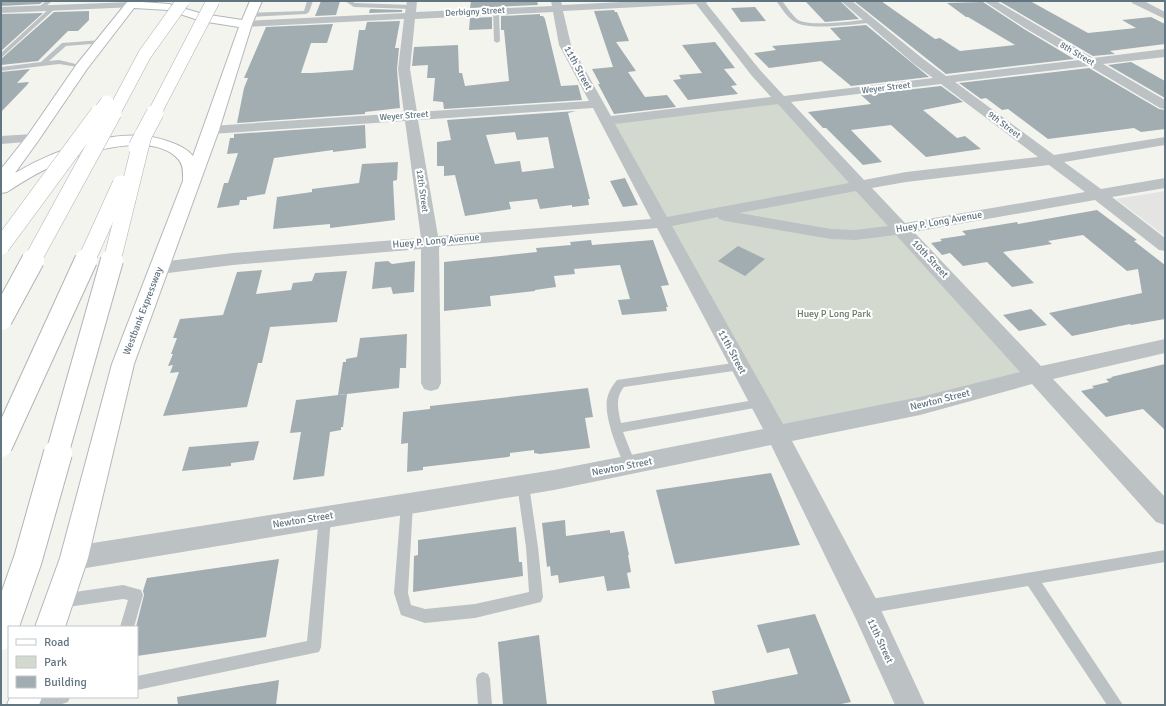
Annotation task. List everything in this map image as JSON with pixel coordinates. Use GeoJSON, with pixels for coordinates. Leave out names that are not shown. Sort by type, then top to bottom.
{"type":"FeatureCollection","features":[{"type":"Feature","properties":{"kind":"main road"},"geometry":{"type":"LineString","coordinates":[[1,246],[75,142],[145,54],[183,1]]}},
{"type":"Feature","properties":{"kind":"main road"},"geometry":{"type":"LineString","coordinates":[[1,446],[143,135],[213,1]]}},
{"type":"Feature","properties":{"kind":"main road"},"geometry":{"type":"LineString","coordinates":[[1,180],[33,138],[82,67],[132,3],[169,7],[201,17],[251,12]]}},
{"type":"Feature","properties":{"kind":"main road"},"geometry":{"type":"LineString","coordinates":[[201,17],[251,12]]}},
{"type":"Feature","properties":{"kind":"main road","name":"Westbank Expressway"},"geometry":{"type":"LineString","coordinates":[[50,626],[74,558],[123,364],[211,130],[251,12]]}},
{"type":"Feature","properties":{"kind":"main road"},"geometry":{"type":"LineString","coordinates":[[1,319],[145,54]]}},
{"type":"Feature","properties":{"kind":"main road"},"geometry":{"type":"LineString","coordinates":[[1,636],[28,559],[111,264],[143,135]]}},
{"type":"Feature","properties":{"kind":"main road"},"geometry":{"type":"LineString","coordinates":[[1,188],[47,162],[74,152],[97,146],[135,141],[148,141],[165,145],[185,157],[191,170],[192,182]]}},
{"type":"Feature","properties":{"kind":"street","name":"10th Street"},"geometry":{"type":"LineString","coordinates":[[699,1],[756,73],[862,185],[1165,514]]}},
{"type":"Feature","properties":{"kind":"street","name":"Derbigny Street"},"geometry":{"type":"LineString","coordinates":[[251,12],[411,8],[496,11],[557,4],[704,1]]}},
{"type":"Feature","properties":{"kind":"street","name":"9th Street"},"geometry":{"type":"LineString","coordinates":[[846,1],[918,61],[1099,195],[1165,246]]}},
{"type":"Feature","properties":{"kind":"street","name":"8th Street"},"geometry":{"type":"LineString","coordinates":[[989,1],[1165,105]]}},
{"type":"Feature","properties":{"kind":"street"},"geometry":{"type":"LineString","coordinates":[[1136,1],[1165,16]]}},
{"type":"Feature","properties":{"kind":"street"},"geometry":{"type":"LineString","coordinates":[[1,10],[48,5],[132,3]]}},
{"type":"Feature","properties":{"kind":"street","name":"11th Street"},"geometry":{"type":"LineString","coordinates":[[557,4],[565,45],[778,436],[864,607],[910,705]]}},
{"type":"Feature","properties":{"kind":"street","name":"12th Street"},"geometry":{"type":"LineString","coordinates":[[411,8],[404,69],[430,241],[431,383]]}},
{"type":"Feature","properties":{"kind":"street","name":"Weyer Street"},"geometry":{"type":"LineString","coordinates":[[607,122],[1165,53]]}},
{"type":"Feature","properties":{"kind":"street","name":"Weyer Street"},"geometry":{"type":"LineString","coordinates":[[211,130],[597,104]]}},
{"type":"Feature","properties":{"kind":"street"},"geometry":{"type":"LineString","coordinates":[[1,140],[33,138]]}},
{"type":"Feature","properties":{"kind":"street","name":"Huey P. Long Avenue"},"geometry":{"type":"LineString","coordinates":[[160,268],[233,259],[430,241],[662,223],[906,177],[1051,160],[1165,141]]}},
{"type":"Feature","properties":{"kind":"street","name":"Huey P. Long Avenue"},"geometry":{"type":"LineString","coordinates":[[713,214],[831,234],[855,235],[902,229],[1165,183]]}},
{"type":"Feature","properties":{"kind":"street","name":"Newton Street"},"geometry":{"type":"LineString","coordinates":[[74,558],[523,485],[630,465],[920,406],[1037,374],[1165,346]]}},
{"type":"Feature","properties":{"kind":"lane"},"geometry":{"type":"LineString","coordinates":[[251,12],[306,12],[310,1]]}},
{"type":"Feature","properties":{"kind":"lane"},"geometry":{"type":"LineString","coordinates":[[348,1],[354,5],[411,8]]}},
{"type":"Feature","properties":{"kind":"lane"},"geometry":{"type":"LineString","coordinates":[[779,1],[796,21],[804,24],[870,21]]}},
{"type":"Feature","properties":{"kind":"lane"},"geometry":{"type":"LineString","coordinates":[[1,56],[48,5]]}},
{"type":"Feature","properties":{"kind":"lane"},"geometry":{"type":"LineString","coordinates":[[496,11],[497,42]]}},
{"type":"Feature","properties":{"kind":"lane"},"geometry":{"type":"LineString","coordinates":[[43,64],[64,44],[101,42]]}},
{"type":"Feature","properties":{"kind":"lane"},"geometry":{"type":"LineString","coordinates":[[1,69],[59,62],[82,67]]}},
{"type":"Feature","properties":{"kind":"lane"},"geometry":{"type":"LineString","coordinates":[[630,465],[612,412],[611,404],[615,388],[621,384],[740,366]]}},
{"type":"Feature","properties":{"kind":"lane"},"geometry":{"type":"LineString","coordinates":[[618,428],[760,403]]}},
{"type":"Feature","properties":{"kind":"lane"},"geometry":{"type":"LineString","coordinates":[[407,504],[401,593],[406,610],[425,616],[475,611],[536,597],[532,547],[523,485]]}},
{"type":"Feature","properties":{"kind":"lane"},"geometry":{"type":"LineString","coordinates":[[138,683],[314,647],[325,517]]}},
{"type":"Feature","properties":{"kind":"lane"},"geometry":{"type":"LineString","coordinates":[[864,607],[1165,556]]}},
{"type":"Feature","properties":{"kind":"lane"},"geometry":{"type":"LineString","coordinates":[[1031,579],[1116,705]]}},
{"type":"Feature","properties":{"kind":"lane"},"geometry":{"type":"LineString","coordinates":[[59,602],[123,592],[136,595],[127,626]]}},
{"type":"Feature","properties":{"kind":"lane"},"geometry":{"type":"LineString","coordinates":[[483,679],[485,705]]}},
{"type":"Feature","properties":{"kind":"lane"},"geometry":{"type":"LineString","coordinates":[[24,702],[55,698]]}},
{"type":"Feature","properties":{"kind":"shaded area"},"geometry":{"type":"Polygon","coordinates":[[[1165,191],[1165,236],[1116,199],[1165,191]]]}},
{"type":"Feature","properties":{"kind":"green space","name":"Huey P Long Park"},"geometry":{"type":"Polygon","coordinates":[[[783,101],[1037,375],[778,436],[607,121],[783,101]]]}},
{"type":"Feature","properties":{"kind":"building"},"geometry":{"type":"Polygon","coordinates":[[[1,1],[44,1],[40,4],[1,6],[1,1]]]}},
{"type":"Feature","properties":{"kind":"building"},"geometry":{"type":"Polygon","coordinates":[[[321,1],[340,1],[336,15],[315,16],[321,1]]]}},
{"type":"Feature","properties":{"kind":"building"},"geometry":{"type":"Polygon","coordinates":[[[471,1],[537,1],[538,5],[470,8],[471,1]]]}},
{"type":"Feature","properties":{"kind":"building"},"geometry":{"type":"Polygon","coordinates":[[[840,1],[859,19],[825,22],[806,2],[840,1]]]}},
{"type":"Feature","properties":{"kind":"building"},"geometry":{"type":"Polygon","coordinates":[[[854,1],[881,1],[935,39],[940,38],[960,51],[1015,45],[966,17],[947,3],[983,2],[1074,59],[946,74],[854,1]]]}},
{"type":"Feature","properties":{"kind":"building"},"geometry":{"type":"Polygon","coordinates":[[[999,1],[1030,1],[1088,33],[1136,28],[1122,20],[1151,17],[1165,24],[1165,44],[1110,51],[1115,54],[1093,56],[999,1]]]}},
{"type":"Feature","properties":{"kind":"building"},"geometry":{"type":"Polygon","coordinates":[[[755,7],[766,21],[741,22],[731,8],[755,7]]]}},
{"type":"Feature","properties":{"kind":"building"},"geometry":{"type":"Polygon","coordinates":[[[370,9],[402,10],[402,12],[369,13],[370,9]]]}},
{"type":"Feature","properties":{"kind":"building"},"geometry":{"type":"Polygon","coordinates":[[[614,10],[617,12],[629,41],[616,42],[636,71],[628,72],[645,97],[667,95],[676,107],[614,114],[592,69],[613,67],[594,11],[614,10]]]}},
{"type":"Feature","properties":{"kind":"building"},"geometry":{"type":"Polygon","coordinates":[[[89,11],[89,20],[78,31],[68,31],[38,61],[1,65],[1,59],[54,12],[89,11]]]}},
{"type":"Feature","properties":{"kind":"building"},"geometry":{"type":"Polygon","coordinates":[[[43,13],[1,51],[1,14],[43,13]]]}},
{"type":"Feature","properties":{"kind":"building"},"geometry":{"type":"Polygon","coordinates":[[[540,14],[540,16],[543,16],[545,19],[561,86],[578,85],[582,100],[444,109],[443,102],[433,101],[435,78],[427,78],[428,65],[412,66],[414,47],[458,45],[459,73],[462,73],[465,86],[509,81],[504,30],[501,30],[501,16],[540,14]]]}},
{"type":"Feature","properties":{"kind":"building"},"geometry":{"type":"Polygon","coordinates":[[[492,17],[492,29],[469,30],[470,18],[492,17]]]}},
{"type":"Feature","properties":{"kind":"building"},"geometry":{"type":"Polygon","coordinates":[[[400,21],[395,48],[399,48],[397,69],[400,108],[365,112],[365,114],[237,123],[244,88],[248,78],[244,78],[266,27],[333,24],[327,43],[311,43],[301,73],[312,73],[353,70],[359,30],[365,30],[367,22],[400,21]]]}},
{"type":"Feature","properties":{"kind":"building"},"geometry":{"type":"Polygon","coordinates":[[[866,25],[929,77],[851,86],[821,61],[769,68],[754,53],[776,50],[772,46],[841,40],[830,28],[866,25]]]}},
{"type":"Feature","properties":{"kind":"building"},"geometry":{"type":"Polygon","coordinates":[[[715,42],[735,68],[724,69],[737,85],[731,86],[738,94],[688,100],[673,80],[681,79],[679,75],[702,73],[682,45],[715,42]]]}},
{"type":"Feature","properties":{"kind":"building"},"geometry":{"type":"Polygon","coordinates":[[[1131,62],[1165,81],[1165,98],[1108,65],[1131,62]]]}},
{"type":"Feature","properties":{"kind":"building"},"geometry":{"type":"Polygon","coordinates":[[[1089,68],[1159,109],[1165,110],[1165,129],[1141,132],[1134,128],[1048,139],[1008,109],[1002,110],[986,98],[981,99],[959,83],[1089,68]]]}},
{"type":"Feature","properties":{"kind":"building"},"geometry":{"type":"Polygon","coordinates":[[[30,69],[17,83],[29,82],[27,85],[1,112],[1,72],[30,69]]]}},
{"type":"Feature","properties":{"kind":"building"},"geometry":{"type":"Polygon","coordinates":[[[941,86],[963,102],[923,110],[957,138],[965,136],[981,149],[926,157],[891,125],[851,130],[882,162],[863,165],[808,112],[871,104],[861,95],[941,86]]]}},
{"type":"Feature","properties":{"kind":"building"},"geometry":{"type":"Polygon","coordinates":[[[576,111],[568,113],[590,199],[588,199],[589,205],[572,207],[572,205],[540,209],[537,199],[509,202],[511,209],[465,216],[455,175],[444,176],[444,166],[437,166],[437,142],[451,140],[447,120],[576,111]],[[515,132],[486,135],[495,164],[520,161],[522,172],[554,168],[548,137],[517,140],[515,132]]]}},
{"type":"Feature","properties":{"kind":"building"},"geometry":{"type":"Polygon","coordinates":[[[365,125],[366,148],[333,152],[333,150],[274,158],[265,194],[247,197],[247,200],[240,200],[239,205],[217,208],[224,183],[228,183],[238,153],[227,154],[230,138],[234,138],[234,134],[365,125]]]}},
{"type":"Feature","properties":{"kind":"building"},"geometry":{"type":"Polygon","coordinates":[[[398,162],[397,180],[393,181],[395,220],[330,228],[330,224],[273,229],[277,197],[312,192],[312,189],[359,183],[362,164],[398,162]]]}},
{"type":"Feature","properties":{"kind":"building"},"geometry":{"type":"Polygon","coordinates":[[[625,178],[638,205],[623,207],[610,181],[625,178]]]}},
{"type":"Feature","properties":{"kind":"building"},"geometry":{"type":"Polygon","coordinates":[[[1097,210],[1137,240],[1134,241],[1165,265],[1165,319],[1130,324],[1072,336],[1049,313],[1142,293],[1138,269],[1127,271],[1083,235],[1048,241],[1052,244],[1003,252],[1034,283],[1012,287],[987,262],[963,266],[950,253],[942,255],[931,243],[942,241],[940,239],[966,235],[962,231],[1017,222],[1018,224],[1097,210]]]}},
{"type":"Feature","properties":{"kind":"building"},"geometry":{"type":"Polygon","coordinates":[[[591,240],[592,245],[653,240],[669,285],[661,286],[668,307],[666,307],[667,311],[622,315],[618,300],[630,299],[620,265],[574,269],[575,274],[554,276],[556,287],[490,296],[491,306],[444,311],[444,262],[537,252],[536,248],[571,245],[570,242],[591,240]]]}},
{"type":"Feature","properties":{"kind":"building"},"geometry":{"type":"Polygon","coordinates":[[[738,246],[765,259],[745,276],[718,261],[738,246]]]}},
{"type":"Feature","properties":{"kind":"building"},"geometry":{"type":"Polygon","coordinates":[[[388,261],[392,264],[415,261],[414,292],[393,294],[391,287],[372,289],[375,262],[388,261]]]}},
{"type":"Feature","properties":{"kind":"building"},"geometry":{"type":"Polygon","coordinates":[[[262,270],[256,294],[291,290],[293,283],[312,281],[315,273],[347,271],[337,322],[270,327],[262,363],[258,363],[247,407],[163,416],[179,372],[170,373],[173,365],[168,366],[177,338],[173,338],[180,319],[223,315],[237,272],[262,270]]]}},
{"type":"Feature","properties":{"kind":"building"},"geometry":{"type":"Polygon","coordinates":[[[1031,309],[1047,325],[1019,331],[1003,315],[1031,309]]]}},
{"type":"Feature","properties":{"kind":"building"},"geometry":{"type":"Polygon","coordinates":[[[407,334],[406,368],[400,368],[399,388],[338,395],[343,362],[346,362],[346,359],[357,357],[360,338],[407,334]]]}},
{"type":"Feature","properties":{"kind":"building"},"geometry":{"type":"Polygon","coordinates":[[[1165,364],[1165,430],[1143,409],[1106,417],[1081,391],[1094,388],[1092,386],[1109,382],[1106,379],[1112,378],[1111,377],[1165,364]]]}},
{"type":"Feature","properties":{"kind":"building"},"geometry":{"type":"Polygon","coordinates":[[[588,388],[593,417],[585,418],[590,448],[540,454],[534,453],[534,450],[510,453],[510,456],[508,457],[423,467],[423,470],[407,472],[408,443],[401,444],[403,412],[430,409],[430,406],[588,388]]]}},
{"type":"Feature","properties":{"kind":"building"},"geometry":{"type":"Polygon","coordinates":[[[347,394],[343,427],[341,427],[341,430],[330,432],[324,476],[293,480],[301,432],[290,433],[296,400],[347,394]]]}},
{"type":"Feature","properties":{"kind":"building"},"geometry":{"type":"Polygon","coordinates":[[[259,441],[254,460],[231,463],[231,466],[182,471],[189,447],[259,441]]]}},
{"type":"Feature","properties":{"kind":"building"},"geometry":{"type":"Polygon","coordinates":[[[771,473],[800,545],[675,564],[656,490],[771,473]]]}},
{"type":"Feature","properties":{"kind":"building"},"geometry":{"type":"Polygon","coordinates":[[[565,520],[566,536],[610,530],[610,533],[624,531],[631,572],[627,573],[630,588],[607,591],[604,576],[559,583],[558,575],[551,576],[550,566],[547,567],[542,523],[565,520]]]}},
{"type":"Feature","properties":{"kind":"building"},"geometry":{"type":"Polygon","coordinates":[[[516,527],[519,562],[522,562],[523,576],[413,592],[414,556],[418,555],[418,540],[516,527]]]}},
{"type":"Feature","properties":{"kind":"building"},"geometry":{"type":"Polygon","coordinates":[[[279,559],[266,637],[138,656],[138,626],[136,626],[147,578],[279,559]]]}},
{"type":"Feature","properties":{"kind":"building"},"geometry":{"type":"Polygon","coordinates":[[[815,614],[851,702],[836,705],[715,705],[712,691],[798,674],[789,648],[767,653],[757,625],[815,614]]]}},
{"type":"Feature","properties":{"kind":"building"},"geometry":{"type":"Polygon","coordinates":[[[539,635],[547,705],[503,705],[498,642],[539,635]]]}},
{"type":"Feature","properties":{"kind":"building"},"geometry":{"type":"Polygon","coordinates":[[[279,680],[276,705],[178,705],[177,697],[279,680]]]}}]}
